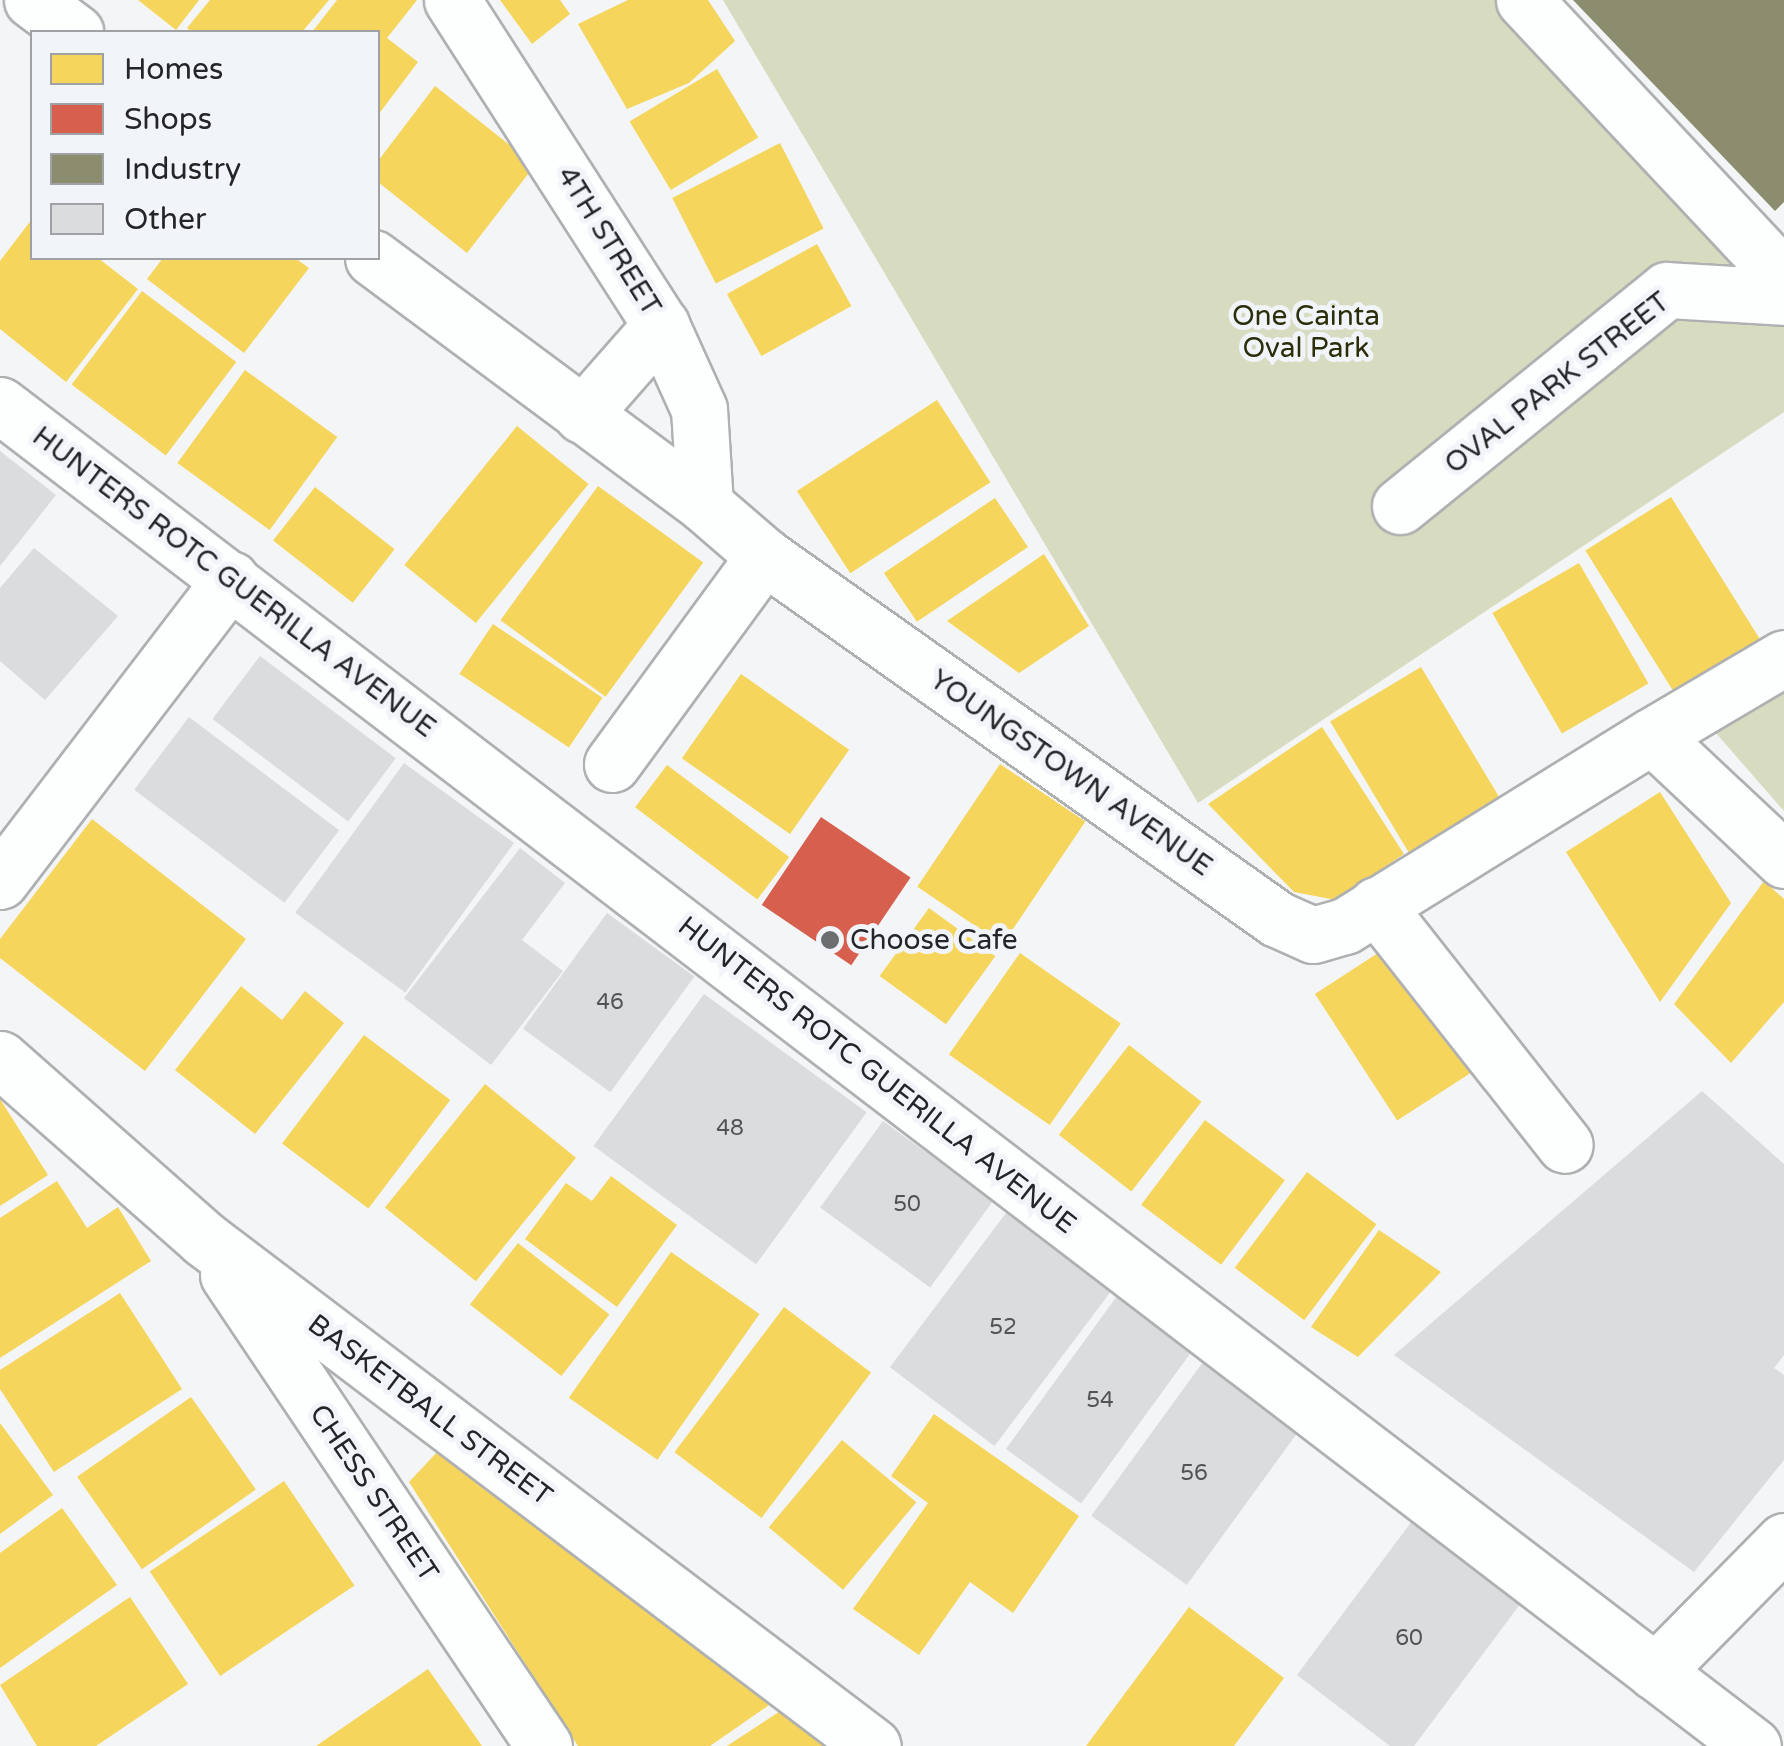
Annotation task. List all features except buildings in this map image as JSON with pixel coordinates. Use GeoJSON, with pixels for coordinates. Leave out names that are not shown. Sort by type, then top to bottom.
{"type":"FeatureCollection","features":[{"type":"Feature","properties":{"kind":"street"},"geometry":{"type":"LineString","coordinates":[[32,0],[72,30]]}},
{"type":"Feature","properties":{"kind":"street","name":"4TH STREET"},"geometry":{"type":"LineString","coordinates":[[452,0],[662,326],[699,409],[705,505]]}},
{"type":"Feature","properties":{"kind":"street"},"geometry":{"type":"LineString","coordinates":[[1524,0],[1784,278]]}},
{"type":"Feature","properties":{"kind":"street","name":"YOUNGSTOWN AVENUE"},"geometry":{"type":"LineString","coordinates":[[376,260],[705,505],[764,556],[1277,919],[1313,935],[1345,926],[1784,658]]}},
{"type":"Feature","properties":{"kind":"street","name":"OVAL PARK STREET"},"geometry":{"type":"LineString","coordinates":[[1400,506],[1666,290],[1784,297]]}},
{"type":"Feature","properties":{"kind":"street"},"geometry":{"type":"LineString","coordinates":[[582,415],[662,326]]}},
{"type":"Feature","properties":{"kind":"street","name":"HUNTERS ROTC GUERILLA AVENUE"},"geometry":{"type":"LineString","coordinates":[[0,405],[1753,1746]]}},
{"type":"Feature","properties":{"kind":"street"},"geometry":{"type":"LineString","coordinates":[[612,764],[764,556]]}},
{"type":"Feature","properties":{"kind":"street"},"geometry":{"type":"LineString","coordinates":[[0,881],[231,578]]}},
{"type":"Feature","properties":{"kind":"street"},"geometry":{"type":"LineString","coordinates":[[1652,736],[1784,860]]}},
{"type":"Feature","properties":{"kind":"street"},"geometry":{"type":"LineString","coordinates":[[1376,905],[1566,1145]]}},
{"type":"Feature","properties":{"kind":"street","name":"BASKETBALL STREET"},"geometry":{"type":"LineString","coordinates":[[0,1059],[204,1239],[873,1746]]}},
{"type":"Feature","properties":{"kind":"street","name":"CHESS STREET"},"geometry":{"type":"LineString","coordinates":[[204,1239],[544,1746]]}},
{"type":"Feature","properties":{"kind":"street"},"geometry":{"type":"LineString","coordinates":[[1655,1672],[1784,1541]]}},
{"type":"Feature","properties":{"kind":"green space","name":"One Cainta Oval Park"},"geometry":{"type":"Polygon","coordinates":[[[723,0],[1549,0],[1784,245],[1784,412],[1198,803],[723,0]]]}},
{"type":"Feature","properties":{"kind":"green space"},"geometry":{"type":"Polygon","coordinates":[[[1784,686],[1784,811],[1708,724],[1784,686]]]}},
{"type":"Feature","properties":{"kind":"place","name":"Choose Cafe"},"geometry":{"type":"Point","coordinates":[830,940]}}]}
